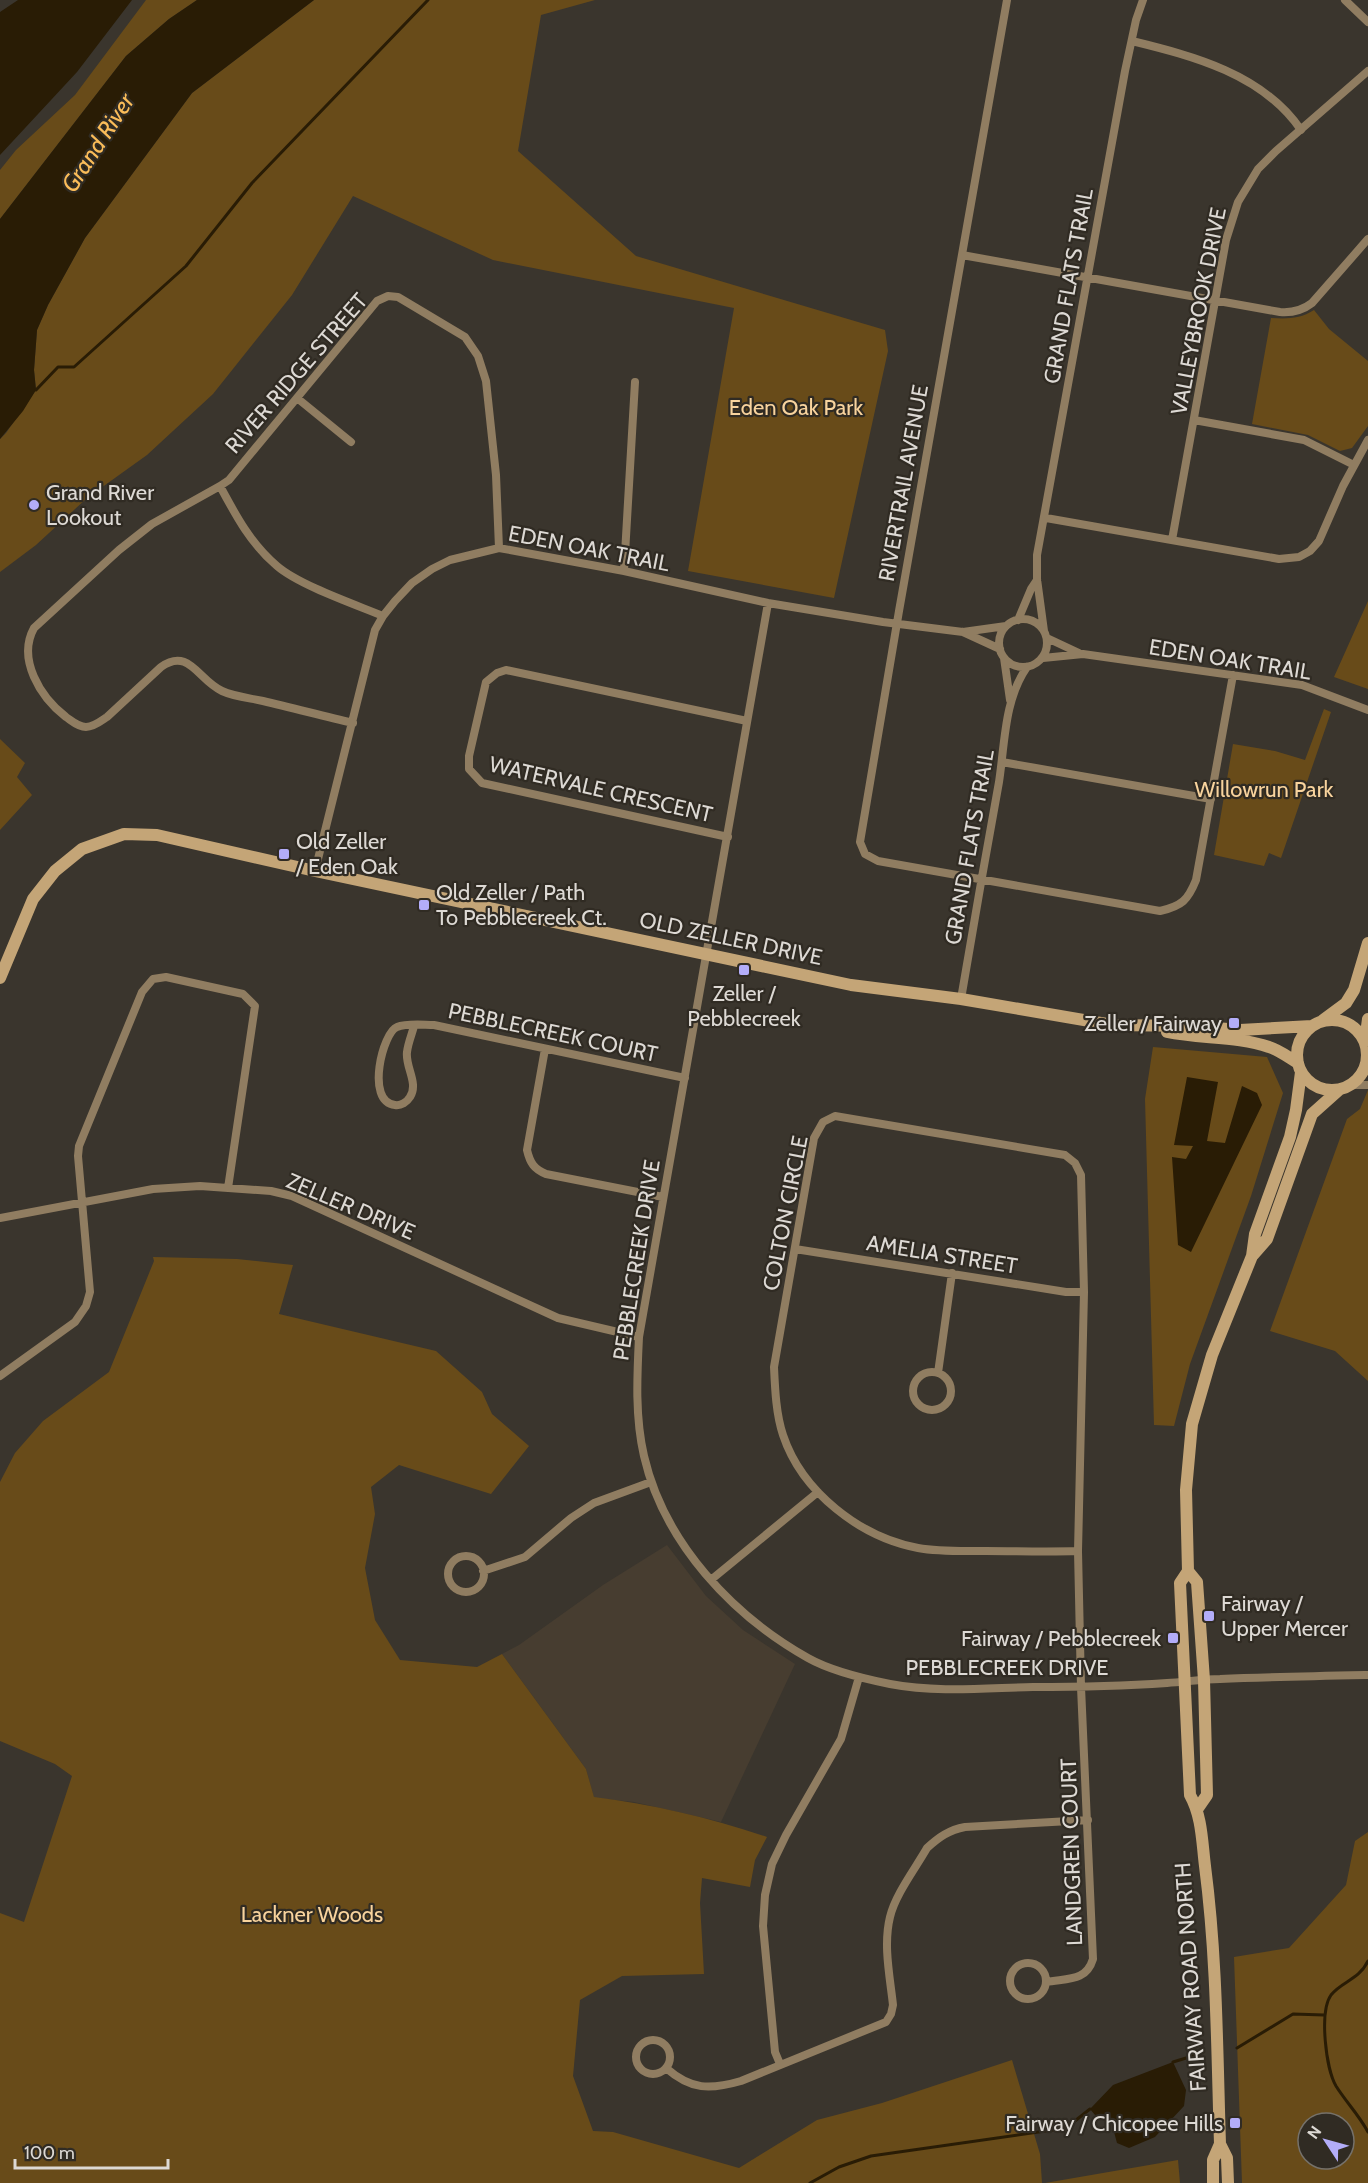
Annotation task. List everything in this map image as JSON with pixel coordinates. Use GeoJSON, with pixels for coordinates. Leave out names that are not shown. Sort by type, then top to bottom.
{"type":"FeatureCollection","features":[{"type":"Feature","properties":{"kind":"main road","name":"OLD ZELLER DRIVE"},"geometry":{"type":"LineString","coordinates":[[0,978],[5,952],[33,899],[56,871],[82,849],[124,834],[157,835],[315,871],[851,984],[961,999],[1113,1025],[1260,1030],[1317,1023]]}},
{"type":"Feature","properties":{"kind":"main road"},"geometry":{"type":"LineString","coordinates":[[1368,943],[1354,990],[1346,1003],[1317,1023],[1301,1038],[1297,1048],[1299,1067],[1314,1085],[1323,1089],[1345,1087],[1358,1079],[1365,1069],[1368,1053],[1368,1019]]}},
{"type":"Feature","properties":{"kind":"main road"},"geometry":{"type":"LineString","coordinates":[[1317,1023],[1333,1019],[1346,1022],[1358,1030],[1367,1045]]}},
{"type":"Feature","properties":{"kind":"main road","name":"OLD ZELLER DRIVE"},"geometry":{"type":"LineString","coordinates":[[1142,1026],[1191,1037],[1267,1046],[1299,1067]]}},
{"type":"Feature","properties":{"kind":"main road","name":"FAIRWAY ROAD NORTH"},"geometry":{"type":"LineString","coordinates":[[1198,1808],[1208,1795],[1180,1583],[1188,1571],[1186,1490],[1192,1424],[1212,1355],[1252,1256],[1255,1234],[1293,1126],[1299,1067]]}},
{"type":"Feature","properties":{"kind":"main road","name":"FAIRWAY ROAD NORTH"},"geometry":{"type":"LineString","coordinates":[[1252,1256],[1267,1239],[1312,1114],[1345,1087]]}},
{"type":"Feature","properties":{"kind":"main road","name":"FAIRWAY ROAD NORTH"},"geometry":{"type":"LineString","coordinates":[[1188,1571],[1197,1582],[1190,1795],[1198,1808],[1209,1897],[1220,2144],[1227,2158],[1228,2183]]}},
{"type":"Feature","properties":{"kind":"main road","name":"FAIRWAY ROAD NORTH"},"geometry":{"type":"LineString","coordinates":[[1213,2183],[1213,2160],[1220,2144]]}},
{"type":"Feature","properties":{"kind":"street","name":"RIVERTRAIL AVENUE"},"geometry":{"type":"LineString","coordinates":[[1007,0],[860,842],[865,854],[878,861],[1160,911],[1172,908],[1184,902],[1196,880],[1233,675]]}},
{"type":"Feature","properties":{"kind":"street","name":"GRAND FLATS TRAIL"},"geometry":{"type":"LineString","coordinates":[[1045,635],[1037,579],[1037,555],[1046,518],[1132,41],[1143,0]]}},
{"type":"Feature","properties":{"kind":"street"},"geometry":{"type":"LineString","coordinates":[[1345,0],[1368,22]]}},
{"type":"Feature","properties":{"kind":"street"},"geometry":{"type":"LineString","coordinates":[[1132,41],[1198,58],[1250,83],[1281,106],[1300,130]]}},
{"type":"Feature","properties":{"kind":"street","name":"VALLEYBROOK DRIVE"},"geometry":{"type":"LineString","coordinates":[[1172,540],[1229,226],[1241,196],[1262,164],[1368,71]]}},
{"type":"Feature","properties":{"kind":"street"},"geometry":{"type":"LineString","coordinates":[[962,255],[1286,312],[1303,309],[1317,299],[1368,239]]}},
{"type":"Feature","properties":{"kind":"street","name":"RIVER RIDGE STREET"},"geometry":{"type":"LineString","coordinates":[[353,723],[225,692],[202,678],[186,662],[179,660],[161,667],[107,717],[88,727],[77,725],[58,710],[34,679],[29,666],[28,639],[34,628],[119,550],[152,524],[229,480],[377,302],[388,296],[398,297],[465,337],[478,356],[486,381],[496,475],[499,548]]}},
{"type":"Feature","properties":{"kind":"street"},"geometry":{"type":"LineString","coordinates":[[624,571],[635,382]]}},
{"type":"Feature","properties":{"kind":"street"},"geometry":{"type":"LineString","coordinates":[[297,398],[351,442]]}},
{"type":"Feature","properties":{"kind":"street"},"geometry":{"type":"LineString","coordinates":[[1194,420],[1304,440],[1354,465]]}},
{"type":"Feature","properties":{"kind":"street"},"geometry":{"type":"LineString","coordinates":[[1046,518],[1279,559],[1299,557],[1310,551],[1319,541],[1368,440]]}},
{"type":"Feature","properties":{"kind":"street"},"geometry":{"type":"LineString","coordinates":[[220,486],[247,534],[277,567],[297,579],[382,616]]}},
{"type":"Feature","properties":{"kind":"street","name":"EDEN OAK TRAIL"},"geometry":{"type":"LineString","coordinates":[[315,871],[375,630],[382,616],[412,583],[450,560],[499,548],[624,571],[768,603],[897,624],[963,632],[1006,626]]}},
{"type":"Feature","properties":{"kind":"street","name":"GRAND FLATS TRAIL"},"geometry":{"type":"LineString","coordinates":[[1017,620],[1037,579]]}},
{"type":"Feature","properties":{"kind":"street","name":"PEBBLECREEK DRIVE"},"geometry":{"type":"LineString","coordinates":[[768,603],[639,1337],[636,1395],[639,1426],[651,1482],[676,1533],[690,1555],[732,1604],[765,1630],[810,1659],[859,1677],[892,1684],[941,1689],[1081,1687],[1194,1680],[1368,1675]]}},
{"type":"Feature","properties":{"kind":"street"},"geometry":{"type":"LineString","coordinates":[[1017,620],[1033,621],[1045,635],[1046,652],[1043,658],[1027,667],[1014,666],[1002,653],[999,641],[1006,626],[1017,620]]}},
{"type":"Feature","properties":{"kind":"street","name":"EDEN OAK TRAIL"},"geometry":{"type":"LineString","coordinates":[[963,632],[1002,653]]}},
{"type":"Feature","properties":{"kind":"street","name":"EDEN OAK TRAIL"},"geometry":{"type":"LineString","coordinates":[[1045,635],[1083,654]]}},
{"type":"Feature","properties":{"kind":"street","name":"GRAND FLATS TRAIL"},"geometry":{"type":"LineString","coordinates":[[961,999],[1002,762],[1010,700],[1002,653]]}},
{"type":"Feature","properties":{"kind":"street","name":"EDEN OAK TRAIL"},"geometry":{"type":"LineString","coordinates":[[1043,658],[1083,654],[1302,685],[1368,710]]}},
{"type":"Feature","properties":{"kind":"street","name":"GRAND FLATS TRAIL"},"geometry":{"type":"LineString","coordinates":[[1010,700],[1027,667]]}},
{"type":"Feature","properties":{"kind":"street","name":"WATERVALE CRESCENT"},"geometry":{"type":"LineString","coordinates":[[728,837],[482,783],[469,769],[469,756],[486,682],[497,673],[506,670],[747,721]]}},
{"type":"Feature","properties":{"kind":"street"},"geometry":{"type":"LineString","coordinates":[[1002,762],[1211,799]]}},
{"type":"Feature","properties":{"kind":"street"},"geometry":{"type":"LineString","coordinates":[[0,1376],[75,1322],[86,1306],[90,1292],[78,1156],[83,1135],[142,992],[153,979],[166,977],[243,994],[255,1006],[228,1188]]}},
{"type":"Feature","properties":{"kind":"street","name":"PEBBLECREEK COURT"},"geometry":{"type":"LineString","coordinates":[[414,1026],[406,1054],[413,1088],[410,1097],[405,1102],[400,1105],[390,1104],[383,1099],[378,1084],[390,1033],[397,1027],[414,1026],[434,1025],[685,1078]]}},
{"type":"Feature","properties":{"kind":"street"},"geometry":{"type":"LineString","coordinates":[[545,1049],[526,1150],[529,1161],[536,1169],[546,1174],[663,1197]]}},
{"type":"Feature","properties":{"kind":"street"},"geometry":{"type":"LineString","coordinates":[[1345,1087],[1368,1084]]}},
{"type":"Feature","properties":{"kind":"street","name":"COLTON CIRCLE"},"geometry":{"type":"LineString","coordinates":[[1078,1551],[943,1551],[895,1542],[861,1527],[841,1513],[819,1492],[798,1464],[783,1435],[776,1399],[774,1367],[814,1138],[823,1122],[835,1116],[1065,1155],[1076,1163],[1081,1175],[1084,1292],[1078,1551],[1081,1687]]}},
{"type":"Feature","properties":{"kind":"street","name":"ZELLER DRIVE"},"geometry":{"type":"LineString","coordinates":[[0,1218],[153,1188],[200,1186],[271,1191],[292,1196],[558,1318],[639,1337]]}},
{"type":"Feature","properties":{"kind":"street","name":"AMELIA STREET"},"geometry":{"type":"LineString","coordinates":[[795,1249],[1066,1292],[1084,1292]]}},
{"type":"Feature","properties":{"kind":"street"},"geometry":{"type":"LineString","coordinates":[[938,1373],[952,1274]]}},
{"type":"Feature","properties":{"kind":"street"},"geometry":{"type":"LineString","coordinates":[[938,1373],[949,1381],[951,1394],[947,1403],[942,1407],[930,1410],[918,1403],[913,1391],[920,1377],[925,1374],[938,1373]]}},
{"type":"Feature","properties":{"kind":"street"},"geometry":{"type":"LineString","coordinates":[[483,1571],[525,1557],[577,1514],[594,1503],[651,1482]]}},
{"type":"Feature","properties":{"kind":"street"},"geometry":{"type":"LineString","coordinates":[[712,1579],[819,1492]]}},
{"type":"Feature","properties":{"kind":"street"},"geometry":{"type":"LineString","coordinates":[[462,1557],[478,1561],[483,1571],[478,1588],[467,1592],[455,1589],[449,1579],[450,1568],[457,1559],[462,1557]]}},
{"type":"Feature","properties":{"kind":"street"},"geometry":{"type":"LineString","coordinates":[[780,2064],[775,2052],[763,1926],[765,1895],[772,1864],[786,1835],[842,1739],[859,1677]]}},
{"type":"Feature","properties":{"kind":"street","name":"LANDGREN COURT"},"geometry":{"type":"LineString","coordinates":[[1046,1982],[1084,1975],[1090,1969],[1093,1959],[1081,1687]]}},
{"type":"Feature","properties":{"kind":"street"},"geometry":{"type":"LineString","coordinates":[[666,2068],[680,2080],[702,2086],[725,2085],[886,2022],[893,2005],[887,1946],[890,1917],[894,1905],[927,1848],[941,1836],[965,1827],[1088,1820]]}},
{"type":"Feature","properties":{"kind":"street","name":"LANDGREN COURT"},"geometry":{"type":"LineString","coordinates":[[1032,1964],[1042,1970],[1046,1982],[1039,1995],[1028,1999],[1014,1991],[1010,1979],[1012,1973],[1020,1965],[1032,1964]]}},
{"type":"Feature","properties":{"kind":"street"},"geometry":{"type":"LineString","coordinates":[[658,2040],[665,2045],[670,2056],[666,2068],[656,2073],[649,2073],[641,2069],[636,2060],[641,2045],[658,2040]]}},
{"type":"Feature","properties":{"kind":"shaded area"},"geometry":{"type":"Polygon","coordinates":[[[667,1545],[706,1596],[743,1630],[795,1664],[721,1822],[634,1802],[594,1798],[586,1769],[502,1654],[519,1645],[603,1585],[667,1545]]]}},
{"type":"Feature","properties":{"kind":"green space"},"geometry":{"type":"Polygon","coordinates":[[[146,0],[197,0],[169,19],[126,56],[0,219],[0,170],[16,150],[75,95],[146,0]]]}},
{"type":"Feature","properties":{"kind":"green space","name":"Eden Oak Park"},"geometry":{"type":"Polygon","coordinates":[[[314,0],[595,0],[541,15],[518,151],[636,256],[885,330],[888,351],[834,598],[688,571],[734,308],[493,260],[353,196],[292,295],[213,394],[147,455],[87,498],[36,545],[0,572],[0,439],[36,390],[34,370],[37,330],[48,305],[85,238],[192,93],[314,0]]]}},
{"type":"Feature","properties":{"kind":"green space"},"geometry":{"type":"Polygon","coordinates":[[[1314,310],[1329,329],[1368,361],[1368,426],[1352,448],[1340,451],[1308,435],[1252,424],[1271,318],[1293,318],[1314,310]]]}},
{"type":"Feature","properties":{"kind":"green space"},"geometry":{"type":"Polygon","coordinates":[[[1368,601],[1368,689],[1334,677],[1368,601]]]}},
{"type":"Feature","properties":{"kind":"green space","name":"Willowrun Park"},"geometry":{"type":"Polygon","coordinates":[[[1324,709],[1331,712],[1281,858],[1269,853],[1264,866],[1214,855],[1233,744],[1275,751],[1305,760],[1324,709]]]}},
{"type":"Feature","properties":{"kind":"green space"},"geometry":{"type":"Polygon","coordinates":[[[0,739],[25,763],[17,777],[32,795],[0,830],[0,739]]]}},
{"type":"Feature","properties":{"kind":"green space"},"geometry":{"type":"Polygon","coordinates":[[[1153,1047],[1267,1057],[1283,1093],[1251,1196],[1190,1364],[1174,1426],[1154,1425],[1145,1099],[1153,1047]]]}},
{"type":"Feature","properties":{"kind":"green space"},"geometry":{"type":"Polygon","coordinates":[[[1368,1090],[1368,1381],[1335,1351],[1270,1331],[1347,1119],[1360,1109],[1368,1090]]]}},
{"type":"Feature","properties":{"kind":"green space","name":"Lackner Woods"},"geometry":{"type":"Polygon","coordinates":[[[153,1257],[237,1259],[293,1265],[279,1314],[436,1351],[482,1392],[492,1414],[529,1446],[491,1494],[399,1465],[371,1487],[375,1514],[365,1568],[375,1620],[400,1660],[477,1667],[502,1654],[586,1769],[594,1797],[681,1812],[767,1837],[755,1860],[750,1887],[702,1878],[700,1903],[704,1974],[622,1976],[580,2000],[573,2076],[593,2131],[613,2132],[739,2168],[817,2120],[882,2103],[1012,2060],[1040,2154],[1042,2183],[0,2183],[0,1913],[24,1922],[72,1776],[55,1764],[0,1741],[0,1482],[15,1453],[43,1421],[109,1372],[154,1261],[153,1257]]]}},
{"type":"Feature","properties":{"kind":"green space"},"geometry":{"type":"Polygon","coordinates":[[[1368,1832],[1368,2183],[1242,2183],[1234,1957],[1289,1948],[1346,1885],[1355,1841],[1368,1832]]]}},
{"type":"Feature","properties":{"kind":"green space"},"geometry":{"type":"Polygon","coordinates":[[[1178,2160],[1180,2183],[1045,2183],[1178,2160]]]}},
{"type":"Feature","properties":{"kind":"water"},"geometry":{"type":"Polygon","coordinates":[[[18,0],[132,0],[77,72],[0,155],[0,12],[18,0]]]}},
{"type":"Feature","properties":{"kind":"water","name":"Grand River"},"geometry":{"type":"Polygon","coordinates":[[[197,0],[314,0],[192,93],[85,238],[48,305],[37,330],[34,370],[36,390],[23,411],[0,439],[0,219],[126,56],[169,19],[197,0]]]}},
{"type":"Feature","properties":{"kind":"water"},"geometry":{"type":"Polygon","coordinates":[[[1187,1077],[1218,1082],[1207,1141],[1225,1143],[1242,1086],[1257,1093],[1262,1105],[1191,1252],[1178,1245],[1172,1157],[1186,1159],[1193,1146],[1174,1145],[1187,1077]]]}},
{"type":"Feature","properties":{"kind":"water"},"geometry":{"type":"Polygon","coordinates":[[[1173,2062],[1186,2090],[1184,2106],[1155,2137],[1129,2148],[1117,2143],[1110,2117],[1095,2115],[1090,2109],[1113,2085],[1173,2062]]]}},
{"type":"Feature","properties":{"kind":"waterway"},"geometry":{"type":"LineString","coordinates":[[36,390],[58,367],[74,367],[186,266],[252,183],[428,0]]}},
{"type":"Feature","properties":{"kind":"waterway"},"geometry":{"type":"LineString","coordinates":[[1368,1961],[1360,1972],[1331,1995],[1325,2014],[1325,2040],[1332,2078],[1368,2132]]}},
{"type":"Feature","properties":{"kind":"waterway"},"geometry":{"type":"LineString","coordinates":[[1237,2048],[1293,2014],[1324,2015]]}},
{"type":"Feature","properties":{"kind":"waterway"},"geometry":{"type":"LineString","coordinates":[[1173,2062],[1196,2055]]}},
{"type":"Feature","properties":{"kind":"waterway"},"geometry":{"type":"LineString","coordinates":[[810,2183],[839,2167],[871,2156],[1066,2128],[1090,2109]]}},
{"type":"Feature","properties":{"kind":"place","name":"Grand River Lookout"},"geometry":{"type":"Point","coordinates":[34,505]}},
{"type":"Feature","properties":{"kind":"place","name":"Old Zeller / Eden Oak"},"geometry":{"type":"Point","coordinates":[284,854]}},
{"type":"Feature","properties":{"kind":"place","name":"Old Zeller / Path To Pebblecreek Ct."},"geometry":{"type":"Point","coordinates":[424,905]}},
{"type":"Feature","properties":{"kind":"place","name":"Zeller / Pebblecreek"},"geometry":{"type":"Point","coordinates":[744,970]}},
{"type":"Feature","properties":{"kind":"place","name":"Zeller / Fairway"},"geometry":{"type":"Point","coordinates":[1234,1023]}},
{"type":"Feature","properties":{"kind":"place","name":"Fairway / Upper Mercer"},"geometry":{"type":"Point","coordinates":[1209,1616]}},
{"type":"Feature","properties":{"kind":"place","name":"Fairway / Pebblecreek"},"geometry":{"type":"Point","coordinates":[1173,1638]}},
{"type":"Feature","properties":{"kind":"place","name":"Fairway / Chicopee Hills"},"geometry":{"type":"Point","coordinates":[1235,2123]}}]}
